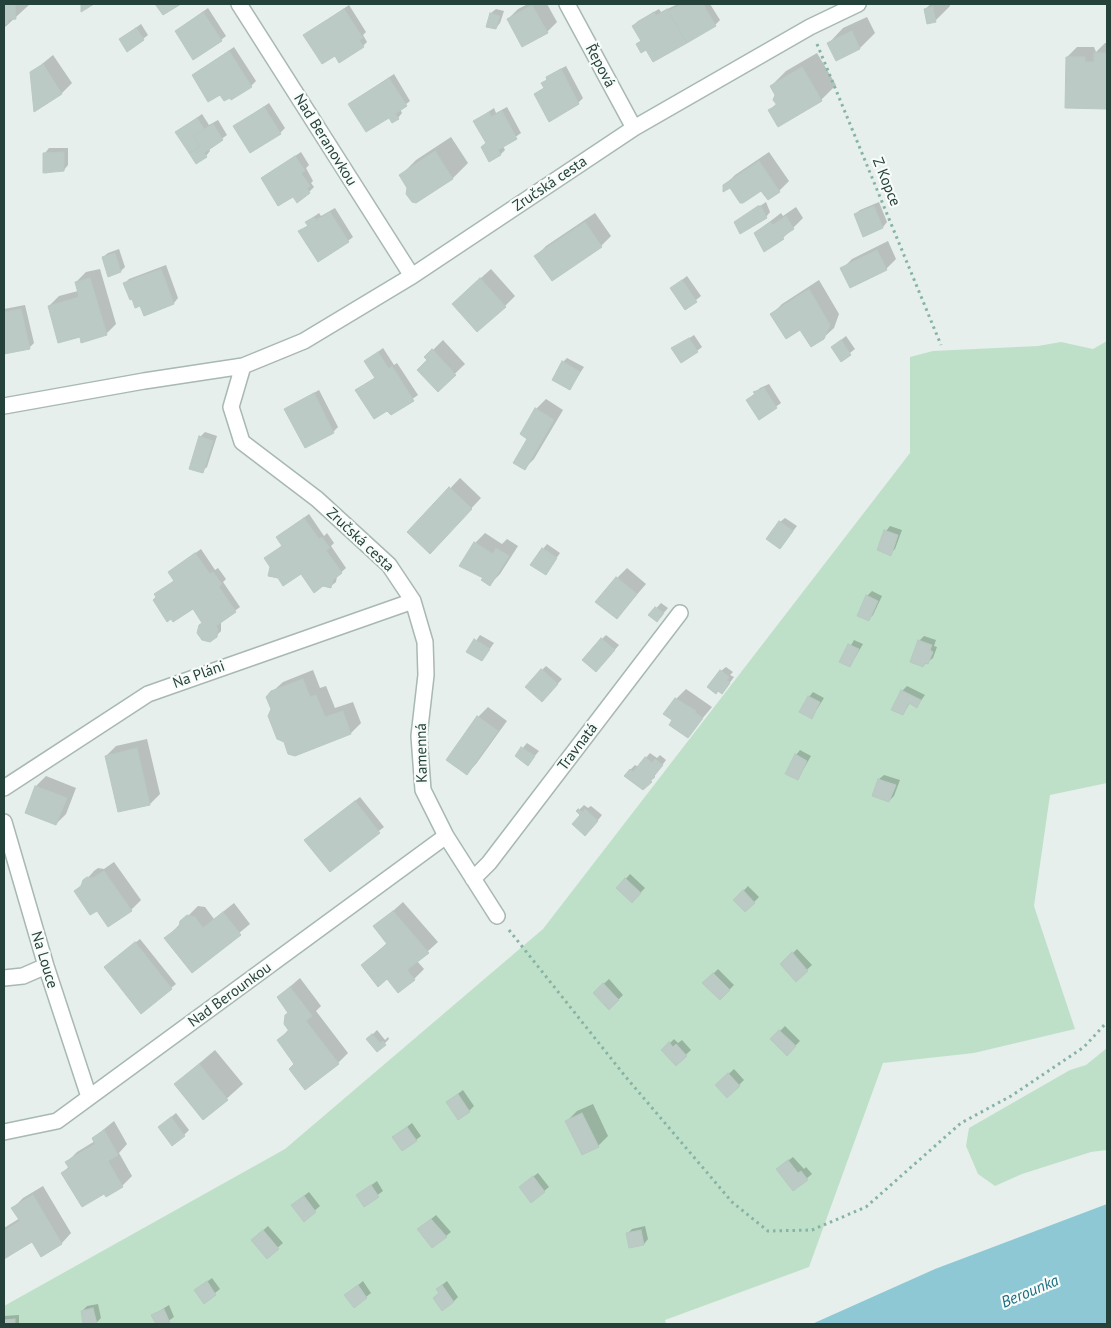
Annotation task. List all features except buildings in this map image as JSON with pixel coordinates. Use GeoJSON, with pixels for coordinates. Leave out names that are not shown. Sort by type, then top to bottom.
{"type":"FeatureCollection","features":[{"type":"Feature","properties":{"kind":"street","name":"Nad Beranovkou"},"geometry":{"type":"LineString","coordinates":[[239,4],[412,276]]}},
{"type":"Feature","properties":{"kind":"street","name":"Řepová"},"geometry":{"type":"LineString","coordinates":[[567,4],[634,128]]}},
{"type":"Feature","properties":{"kind":"street","name":"Zručská cesta"},"geometry":{"type":"LineString","coordinates":[[4,406],[144,381],[243,366],[304,341],[412,276],[634,128],[810,27],[856,4]]}},
{"type":"Feature","properties":{"kind":"street","name":"Zručská cesta"},"geometry":{"type":"LineString","coordinates":[[243,366],[231,407],[242,442],[317,499],[388,565],[413,602]]}},
{"type":"Feature","properties":{"kind":"street","name":"Na Pláni"},"geometry":{"type":"LineString","coordinates":[[4,788],[148,694],[413,602]]}},
{"type":"Feature","properties":{"kind":"street","name":"Kamenná"},"geometry":{"type":"LineString","coordinates":[[413,602],[425,642],[426,675],[419,736],[423,790],[446,836],[497,916]]}},
{"type":"Feature","properties":{"kind":"street","name":"Travnatá"},"geometry":{"type":"LineString","coordinates":[[473,879],[489,863],[680,613]]}},
{"type":"Feature","properties":{"kind":"street","name":"Na Louce"},"geometry":{"type":"LineString","coordinates":[[4,822],[46,966],[89,1096]]}},
{"type":"Feature","properties":{"kind":"street","name":"Nad Berounkou"},"geometry":{"type":"LineString","coordinates":[[4,1132],[57,1121],[446,836]]}},
{"type":"Feature","properties":{"kind":"street"},"geometry":{"type":"LineString","coordinates":[[4,978],[23,976],[46,966]]}},
{"type":"Feature","properties":{"kind":"path","name":"Z Kopce"},"geometry":{"type":"LineString","coordinates":[[810,27],[941,345]]}},
{"type":"Feature","properties":{"kind":"path"},"geometry":{"type":"LineString","coordinates":[[497,916],[625,1076],[732,1202],[768,1231],[812,1230],[866,1207],[961,1123],[1011,1096],[1084,1047],[1107,1022]]}},
{"type":"Feature","properties":{"kind":"green space"},"geometry":{"type":"Polygon","coordinates":[[[1107,341],[1107,783],[1050,795],[1034,906],[1075,1029],[974,1053],[883,1063],[809,1267],[665,1320],[666,1324],[4,1324],[4,1306],[285,1149],[543,929],[910,453],[910,357],[933,351],[1038,346],[1061,342],[1093,349],[1107,341]]]}},
{"type":"Feature","properties":{"kind":"green space"},"geometry":{"type":"Polygon","coordinates":[[[1107,1048],[1107,1150],[1091,1152],[1022,1174],[995,1186],[978,1174],[966,1146],[969,1128],[1070,1070],[1086,1065],[1107,1048]]]}},
{"type":"Feature","properties":{"kind":"water","name":"Berounka"},"geometry":{"type":"Polygon","coordinates":[[[1107,1204],[1106,1324],[812,1324],[935,1269],[1107,1204]]]}}]}
